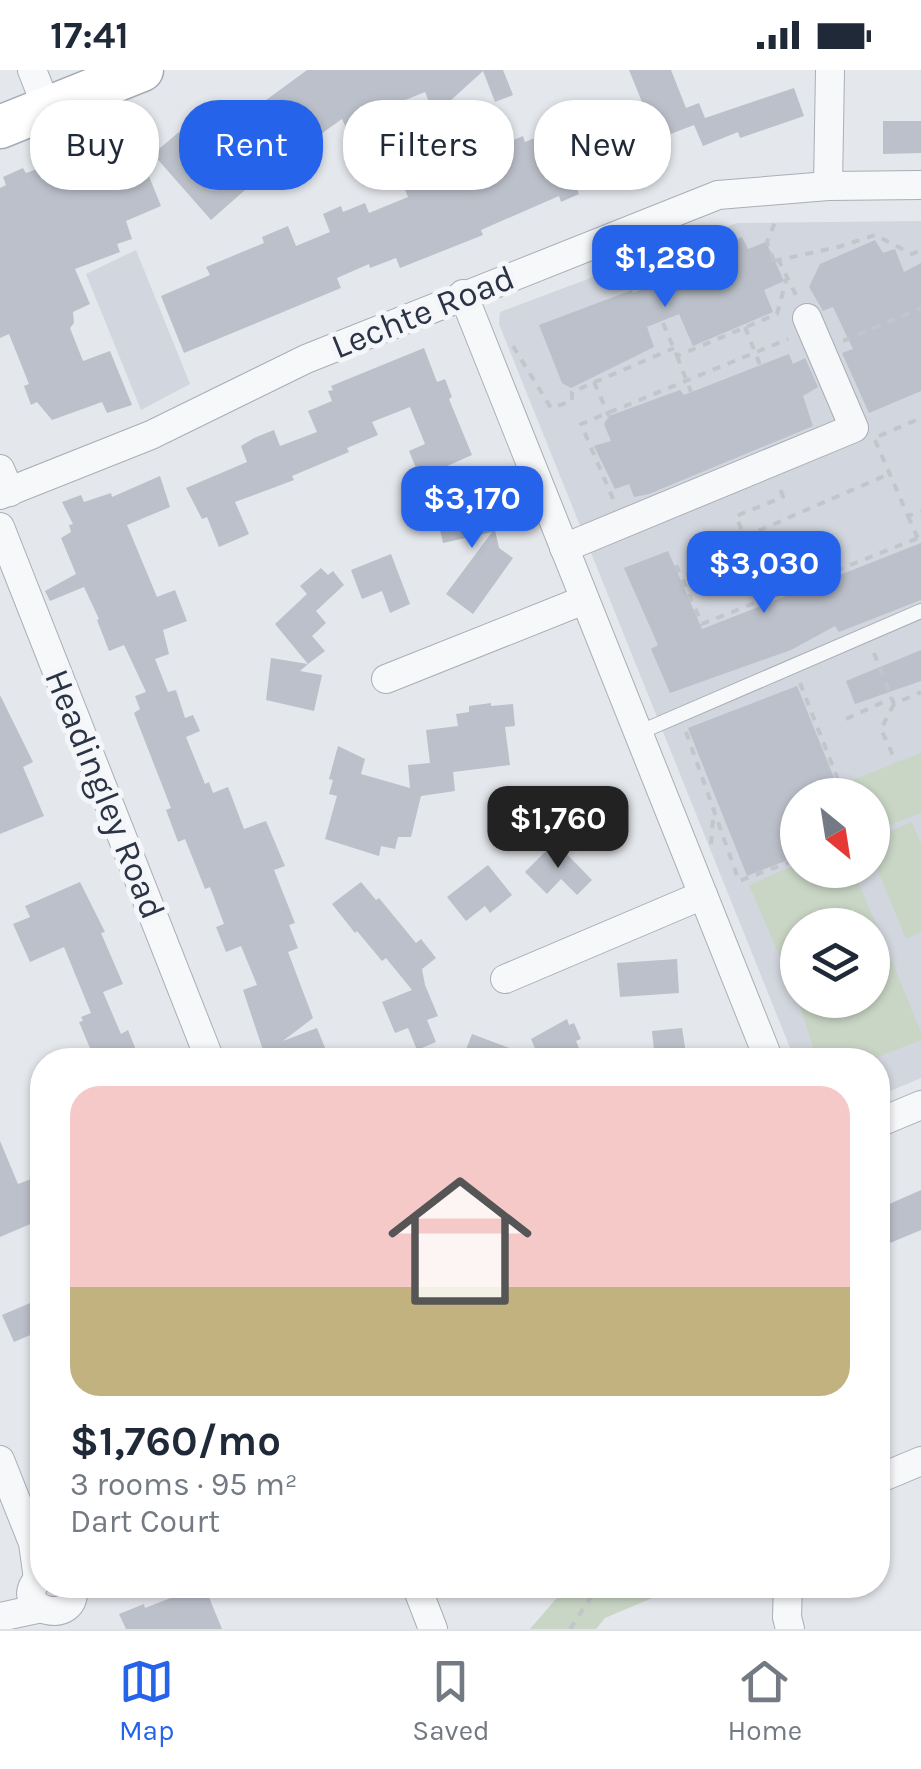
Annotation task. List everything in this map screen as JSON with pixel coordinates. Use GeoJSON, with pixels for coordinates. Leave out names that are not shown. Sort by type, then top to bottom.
{"type":"FeatureCollection","features":[{"type":"Feature","properties":{"kind":"main road"},"geometry":{"type":"LineString","coordinates":[[0,127],[39,89],[142,70]]}},
{"type":"Feature","properties":{"kind":"street"},"geometry":{"type":"LineString","coordinates":[[828,186],[830,70]]}},
{"type":"Feature","properties":{"kind":"street","name":"Lechte Road"},"geometry":{"type":"LineString","coordinates":[[3,485],[151,435],[306,358],[718,195],[828,186],[921,185]]}},
{"type":"Feature","properties":{"kind":"street"},"geometry":{"type":"LineString","coordinates":[[463,294],[764,1048]]}},
{"type":"Feature","properties":{"kind":"street"},"geometry":{"type":"LineString","coordinates":[[564,548],[854,428],[813,333]]}},
{"type":"Feature","properties":{"kind":"street","name":"Headingley Road"},"geometry":{"type":"LineString","coordinates":[[0,527],[205,1048]]}},
{"type":"Feature","properties":{"kind":"street"},"geometry":{"type":"LineString","coordinates":[[386,679],[584,600]]}},
{"type":"Feature","properties":{"kind":"street"},"geometry":{"type":"LineString","coordinates":[[505,978],[703,895]]}},
{"type":"Feature","properties":{"kind":"street"},"geometry":{"type":"LineString","coordinates":[[890,1118],[921,1105]]}},
{"type":"Feature","properties":{"kind":"street"},"geometry":{"type":"LineString","coordinates":[[0,1460],[30,1533]]}},
{"type":"Feature","properties":{"kind":"street"},"geometry":{"type":"LineString","coordinates":[[890,1474],[921,1461]]}},
{"type":"Feature","properties":{"kind":"street"},"geometry":{"type":"LineString","coordinates":[[0,1616],[43,1598]]}},
{"type":"Feature","properties":{"kind":"street"},"geometry":{"type":"LineString","coordinates":[[421,1598],[433,1629]]}},
{"type":"Feature","properties":{"kind":"street"},"geometry":{"type":"LineString","coordinates":[[788,1598],[790,1629]]}},
{"type":"Feature","properties":{"kind":"lane"},"geometry":{"type":"LineString","coordinates":[[638,733],[921,612]]}},
{"type":"Feature","properties":{"kind":"path"},"geometry":{"type":"LineString","coordinates":[[775,222],[767,242],[793,288]]}},
{"type":"Feature","properties":{"kind":"path"},"geometry":{"type":"LineString","coordinates":[[776,260],[875,235],[912,254],[921,250]]}},
{"type":"Feature","properties":{"kind":"path"},"geometry":{"type":"LineString","coordinates":[[677,356],[777,314],[787,277]]}},
{"type":"Feature","properties":{"kind":"path"},"geometry":{"type":"LineString","coordinates":[[616,506],[581,424],[813,333],[921,308]]}},
{"type":"Feature","properties":{"kind":"path"},"geometry":{"type":"LineString","coordinates":[[662,322],[692,392]]}},
{"type":"Feature","properties":{"kind":"path"},"geometry":{"type":"LineString","coordinates":[[744,328],[760,366]]}},
{"type":"Feature","properties":{"kind":"path"},"geometry":{"type":"LineString","coordinates":[[509,341],[550,408],[572,401],[572,392],[674,348]]}},
{"type":"Feature","properties":{"kind":"path"},"geometry":{"type":"LineString","coordinates":[[594,382],[608,416]]}},
{"type":"Feature","properties":{"kind":"path"},"geometry":{"type":"LineString","coordinates":[[676,565],[702,624],[919,541],[874,438],[921,418]]}},
{"type":"Feature","properties":{"kind":"path"},"geometry":{"type":"LineString","coordinates":[[744,537],[888,474]]}},
{"type":"Feature","properties":{"kind":"path"},"geometry":{"type":"LineString","coordinates":[[723,483],[771,600]]}},
{"type":"Feature","properties":{"kind":"path"},"geometry":{"type":"LineString","coordinates":[[736,516],[783,497],[780,487]]}},
{"type":"Feature","properties":{"kind":"path"},"geometry":{"type":"LineString","coordinates":[[908,516],[921,511]]}},
{"type":"Feature","properties":{"kind":"path"},"geometry":{"type":"LineString","coordinates":[[872,647],[893,701],[880,729],[896,762]]}},
{"type":"Feature","properties":{"kind":"path"},"geometry":{"type":"LineString","coordinates":[[800,682],[837,778]]}},
{"type":"Feature","properties":{"kind":"path"},"geometry":{"type":"LineString","coordinates":[[846,719],[921,692]]}},
{"type":"Feature","properties":{"kind":"path"},"geometry":{"type":"LineString","coordinates":[[685,727],[739,881],[780,866]]}},
{"type":"Feature","properties":{"kind":"path"},"geometry":{"type":"LineString","coordinates":[[710,844],[714,816]]}},
{"type":"Feature","properties":{"kind":"path"},"geometry":{"type":"LineString","coordinates":[[570,1629],[590,1598]]}},
{"type":"Feature","properties":{"kind":"shaded area"},"geometry":{"type":"Polygon","coordinates":[[[921,221],[921,1078],[890,1091],[890,1048],[790,1048],[499,324],[500,312],[737,223],[921,221]]]}},
{"type":"Feature","properties":{"kind":"shaded area"},"geometry":{"type":"Polygon","coordinates":[[[136,250],[190,384],[141,410],[86,274],[136,250]]]}},
{"type":"Feature","properties":{"kind":"green space"},"geometry":{"type":"Polygon","coordinates":[[[921,753],[921,813],[890,825],[890,778],[858,778],[921,753]]]}},
{"type":"Feature","properties":{"kind":"green space"},"geometry":{"type":"Polygon","coordinates":[[[912,822],[921,844],[921,932],[906,939],[885,888],[890,888],[890,831],[912,822]]]}},
{"type":"Feature","properties":{"kind":"green space"},"geometry":{"type":"Polygon","coordinates":[[[780,871],[780,888],[861,888],[869,908],[780,908],[780,958],[749,885],[780,871]]]}},
{"type":"Feature","properties":{"kind":"green space"},"geometry":{"type":"Polygon","coordinates":[[[890,956],[921,1040],[890,1052],[890,1048],[813,1048],[804,1018],[890,1018],[890,956]]]}},
{"type":"Feature","properties":{"kind":"green space"},"geometry":{"type":"Polygon","coordinates":[[[557,1598],[652,1598],[605,1618],[596,1629],[530,1629],[557,1598]]]}},
{"type":"Feature","properties":{"kind":"building"},"geometry":{"type":"Polygon","coordinates":[[[307,70],[503,70],[513,95],[494,100],[483,71],[451,100],[428,100],[425,92],[405,100],[343,100],[343,121],[323,132],[323,100],[266,100],[307,70]]]}},
{"type":"Feature","properties":{"kind":"building"},"geometry":{"type":"Polygon","coordinates":[[[629,70],[671,70],[686,108],[699,103],[705,118],[794,88],[804,116],[740,138],[738,132],[703,146],[694,125],[671,134],[671,100],[641,100],[629,70]]]}},
{"type":"Feature","properties":{"kind":"building"},"geometry":{"type":"Polygon","coordinates":[[[883,121],[921,121],[921,153],[883,154],[883,121]]]}},
{"type":"Feature","properties":{"kind":"building"},"geometry":{"type":"Polygon","coordinates":[[[179,132],[179,184],[159,161],[159,149],[179,132]]]}},
{"type":"Feature","properties":{"kind":"building"},"geometry":{"type":"Polygon","coordinates":[[[523,136],[525,142],[534,138],[534,190],[577,190],[579,194],[561,202],[559,196],[481,230],[483,235],[400,268],[396,258],[370,268],[369,264],[337,278],[341,288],[184,353],[161,296],[210,275],[206,267],[264,243],[262,237],[288,226],[296,246],[330,232],[323,214],[341,206],[343,212],[365,203],[369,213],[408,197],[405,190],[514,190],[514,140],[523,136]]]}},
{"type":"Feature","properties":{"kind":"building"},"geometry":{"type":"Polygon","coordinates":[[[23,168],[26,173],[30,172],[30,190],[155,190],[161,206],[126,221],[132,239],[117,244],[120,252],[75,269],[90,304],[73,312],[74,323],[70,328],[83,361],[110,351],[132,405],[107,413],[102,402],[52,420],[37,402],[31,405],[24,386],[29,384],[9,334],[0,338],[0,188],[6,185],[3,177],[23,168]]]}},
{"type":"Feature","properties":{"kind":"building"},"geometry":{"type":"Polygon","coordinates":[[[185,190],[245,190],[211,220],[185,190]]]}},
{"type":"Feature","properties":{"kind":"building"},"geometry":{"type":"Polygon","coordinates":[[[742,237],[748,249],[766,242],[784,281],[764,290],[773,312],[693,346],[679,314],[647,327],[654,347],[571,388],[562,383],[539,325],[664,280],[660,270],[742,237]]]}},
{"type":"Feature","properties":{"kind":"building"},"geometry":{"type":"Polygon","coordinates":[[[875,240],[883,253],[895,249],[904,272],[921,263],[921,391],[869,413],[842,353],[853,349],[833,307],[823,311],[809,287],[820,264],[875,240]]]}},
{"type":"Feature","properties":{"kind":"building"},"geometry":{"type":"Polygon","coordinates":[[[424,348],[437,382],[445,379],[472,455],[420,478],[409,451],[425,444],[410,407],[372,422],[378,435],[347,448],[349,452],[292,476],[294,480],[235,502],[249,534],[219,547],[207,517],[202,519],[186,488],[247,462],[241,446],[254,438],[274,430],[280,446],[317,432],[308,411],[332,401],[328,391],[333,390],[331,386],[424,348]]]}},
{"type":"Feature","properties":{"kind":"building"},"geometry":{"type":"Polygon","coordinates":[[[789,354],[793,364],[805,358],[818,387],[803,396],[813,426],[649,494],[634,497],[629,484],[615,489],[594,446],[611,441],[604,424],[609,416],[680,390],[684,395],[789,354]]]}},
{"type":"Feature","properties":{"kind":"building"},"geometry":{"type":"Polygon","coordinates":[[[160,476],[170,507],[127,525],[157,597],[175,590],[187,621],[163,630],[169,654],[155,659],[168,692],[176,690],[185,718],[193,715],[200,731],[186,737],[205,784],[209,782],[213,793],[228,787],[244,829],[266,821],[285,866],[274,870],[295,923],[289,925],[298,948],[288,952],[313,1018],[283,1041],[317,1028],[325,1048],[262,1048],[243,990],[257,985],[241,946],[226,952],[216,927],[224,924],[210,887],[205,889],[185,839],[178,842],[166,810],[171,808],[134,713],[140,709],[135,696],[146,692],[124,645],[109,651],[84,587],[50,601],[45,591],[76,574],[61,538],[71,532],[69,525],[73,524],[62,502],[81,495],[84,502],[111,493],[112,497],[160,476]]]}},
{"type":"Feature","properties":{"kind":"building"},"geometry":{"type":"Polygon","coordinates":[[[466,495],[470,516],[491,512],[499,548],[513,558],[473,614],[446,594],[492,532],[443,543],[434,503],[466,495]]]}},
{"type":"Feature","properties":{"kind":"building"},"geometry":{"type":"Polygon","coordinates":[[[921,543],[921,600],[839,632],[835,626],[791,650],[670,693],[651,649],[658,645],[624,568],[668,551],[702,629],[921,543]]]}},
{"type":"Feature","properties":{"kind":"building"},"geometry":{"type":"Polygon","coordinates":[[[391,554],[410,604],[390,613],[382,591],[362,599],[351,570],[391,554]]]}},
{"type":"Feature","properties":{"kind":"building"},"geometry":{"type":"Polygon","coordinates":[[[321,568],[328,575],[333,571],[344,585],[316,611],[326,623],[312,636],[325,651],[308,664],[275,624],[307,594],[300,586],[321,568]]]}},
{"type":"Feature","properties":{"kind":"building"},"geometry":{"type":"Polygon","coordinates":[[[921,650],[921,681],[855,704],[846,681],[921,650]]]}},
{"type":"Feature","properties":{"kind":"building"},"geometry":{"type":"Polygon","coordinates":[[[271,658],[308,664],[300,671],[322,675],[314,711],[266,700],[271,658]]]}},
{"type":"Feature","properties":{"kind":"building"},"geometry":{"type":"Polygon","coordinates":[[[797,686],[834,778],[780,778],[780,863],[747,876],[688,728],[797,686]]]}},
{"type":"Feature","properties":{"kind":"building"},"geometry":{"type":"Polygon","coordinates":[[[0,695],[33,762],[23,767],[44,816],[0,834],[0,695]]]}},
{"type":"Feature","properties":{"kind":"building"},"geometry":{"type":"Polygon","coordinates":[[[513,704],[515,726],[505,727],[510,765],[453,772],[455,791],[421,796],[411,837],[398,837],[395,849],[381,846],[379,856],[325,839],[337,796],[329,794],[333,780],[329,779],[338,746],[365,759],[361,774],[410,788],[408,765],[430,763],[426,730],[458,726],[456,714],[469,712],[469,706],[513,704]]]}},
{"type":"Feature","properties":{"kind":"building"},"geometry":{"type":"Polygon","coordinates":[[[555,842],[592,880],[577,895],[561,879],[547,894],[525,872],[555,842]]]}},
{"type":"Feature","properties":{"kind":"building"},"geometry":{"type":"Polygon","coordinates":[[[488,865],[512,895],[490,913],[485,906],[466,921],[447,897],[488,865]]]}},
{"type":"Feature","properties":{"kind":"building"},"geometry":{"type":"Polygon","coordinates":[[[80,882],[105,932],[101,933],[123,984],[103,992],[121,1034],[128,1030],[135,1048],[90,1048],[79,1022],[91,1013],[64,947],[30,962],[13,924],[30,917],[25,906],[80,882]]]}},
{"type":"Feature","properties":{"kind":"building"},"geometry":{"type":"Polygon","coordinates":[[[361,882],[416,943],[421,939],[436,958],[422,969],[438,1016],[427,1020],[436,1042],[416,1048],[408,1028],[395,1033],[382,1002],[412,990],[332,904],[361,882]]]}},
{"type":"Feature","properties":{"kind":"building"},"geometry":{"type":"Polygon","coordinates":[[[677,959],[679,993],[620,997],[617,963],[677,959]]]}},
{"type":"Feature","properties":{"kind":"building"},"geometry":{"type":"Polygon","coordinates":[[[567,1019],[569,1025],[574,1023],[581,1039],[576,1041],[579,1048],[535,1048],[531,1039],[567,1019]]]}},
{"type":"Feature","properties":{"kind":"building"},"geometry":{"type":"Polygon","coordinates":[[[682,1028],[685,1048],[654,1048],[652,1031],[682,1028]]]}},
{"type":"Feature","properties":{"kind":"building"},"geometry":{"type":"Polygon","coordinates":[[[472,1034],[509,1048],[467,1048],[472,1034]]]}},
{"type":"Feature","properties":{"kind":"building"},"geometry":{"type":"Polygon","coordinates":[[[0,1141],[18,1184],[30,1180],[30,1224],[0,1237],[0,1141]]]}},
{"type":"Feature","properties":{"kind":"building"},"geometry":{"type":"Polygon","coordinates":[[[921,1190],[921,1230],[890,1243],[890,1204],[921,1190]]]}},
{"type":"Feature","properties":{"kind":"building"},"geometry":{"type":"Polygon","coordinates":[[[30,1303],[30,1335],[14,1342],[2,1315],[30,1303]]]}},
{"type":"Feature","properties":{"kind":"building"},"geometry":{"type":"Polygon","coordinates":[[[171,1598],[209,1598],[222,1629],[126,1629],[119,1614],[144,1604],[145,1608],[171,1598]]]}}]}
